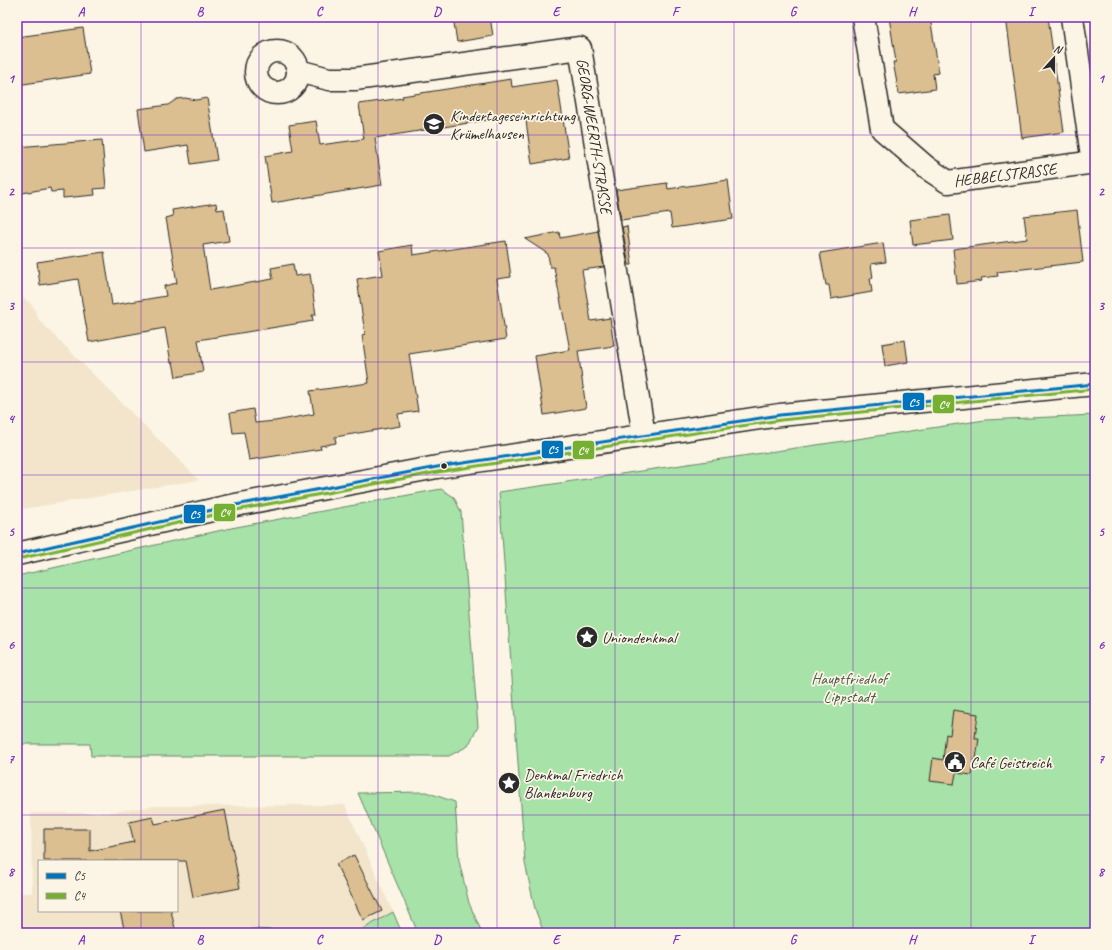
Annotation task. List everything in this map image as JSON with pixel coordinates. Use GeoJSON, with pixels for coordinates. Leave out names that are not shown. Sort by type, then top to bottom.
{"type":"FeatureCollection","features":[{"type":"Feature","properties":{"kind":"street","name":"HEBBELSTRASSE"},"geometry":{"type":"LineString","coordinates":[[863,17],[882,129],[928,168],[948,182],[1094,163],[1072,17]]}},
{"type":"Feature","properties":{"kind":"street","name":"GEORG-WEERTH-STRASSE"},"geometry":{"type":"LineString","coordinates":[[298,70],[329,80],[355,79],[580,48],[644,435]]}},
{"type":"Feature","properties":{"kind":"street"},"geometry":{"type":"LineString","coordinates":[[17,554],[230,506],[329,486],[441,466],[780,415],[1095,384]]}},
{"type":"Feature","properties":{"kind":"shaded area"},"geometry":{"type":"Polygon","coordinates":[[[17,292],[33,306],[39,320],[199,480],[17,510],[17,292]]]}},
{"type":"Feature","properties":{"kind":"shaded area"},"geometry":{"type":"Polygon","coordinates":[[[345,805],[393,912],[356,933],[251,929],[249,933],[17,933],[17,893],[32,893],[31,813],[105,813],[155,806],[345,805]]]}},
{"type":"Feature","properties":{"kind":"green space","name":"Hauptfriedhof Lippstadt"},"geometry":{"type":"Polygon","coordinates":[[[1095,415],[1095,933],[544,933],[535,909],[525,863],[499,492],[985,420],[1095,415]]]}},
{"type":"Feature","properties":{"kind":"green space"},"geometry":{"type":"Polygon","coordinates":[[[441,489],[454,497],[461,512],[478,727],[468,746],[449,756],[91,756],[90,744],[17,744],[17,576],[231,528],[441,489]]]}},
{"type":"Feature","properties":{"kind":"green space"},"geometry":{"type":"Polygon","coordinates":[[[426,792],[455,802],[459,861],[469,903],[482,933],[418,933],[358,793],[426,792]]]}},
{"type":"Feature","properties":{"kind":"green space"},"geometry":{"type":"Polygon","coordinates":[[[393,912],[402,933],[356,933],[393,912]]]}},
{"type":"Feature","properties":{"kind":"green space"},"geometry":{"type":"Polygon","coordinates":[[[251,929],[353,933],[249,933],[251,929]]]}},
{"type":"Feature","properties":{"kind":"building"},"geometry":{"type":"Polygon","coordinates":[[[453,17],[490,17],[493,36],[457,42],[453,17]]]}},
{"type":"Feature","properties":{"kind":"building"},"geometry":{"type":"Polygon","coordinates":[[[889,17],[930,17],[939,73],[933,74],[935,89],[899,94],[893,62],[896,62],[889,17]]]}},
{"type":"Feature","properties":{"kind":"building"},"geometry":{"type":"Polygon","coordinates":[[[1006,17],[1048,17],[1064,132],[1022,138],[1006,17]]]}},
{"type":"Feature","properties":{"kind":"building"},"geometry":{"type":"Polygon","coordinates":[[[83,28],[90,74],[17,85],[17,37],[83,28]]]}},
{"type":"Feature","properties":{"kind":"building"},"geometry":{"type":"Polygon","coordinates":[[[511,79],[512,87],[557,80],[569,158],[532,164],[525,114],[375,138],[382,185],[272,203],[265,156],[293,151],[289,125],[316,121],[320,145],[364,139],[359,104],[403,98],[402,96],[511,79]]]}},
{"type":"Feature","properties":{"kind":"building"},"geometry":{"type":"Polygon","coordinates":[[[185,98],[196,100],[207,98],[217,160],[191,164],[188,145],[144,152],[138,109],[168,105],[177,99],[185,98]]]}},
{"type":"Feature","properties":{"kind":"building"},"geometry":{"type":"Polygon","coordinates":[[[102,140],[106,188],[94,189],[95,195],[63,198],[63,191],[51,192],[50,188],[17,194],[17,147],[102,140]]]}},
{"type":"Feature","properties":{"kind":"building"},"geometry":{"type":"Polygon","coordinates":[[[728,180],[733,219],[672,228],[670,213],[621,220],[616,190],[667,183],[668,189],[728,180]]]}},
{"type":"Feature","properties":{"kind":"building"},"geometry":{"type":"Polygon","coordinates":[[[216,203],[217,210],[224,209],[229,241],[203,245],[210,290],[273,279],[271,268],[293,264],[295,276],[310,274],[316,315],[312,315],[313,321],[198,340],[203,372],[176,377],[173,362],[171,363],[165,328],[89,342],[78,279],[40,285],[37,262],[104,252],[112,305],[166,296],[164,286],[177,283],[166,218],[173,216],[172,210],[216,203]]]}},
{"type":"Feature","properties":{"kind":"building"},"geometry":{"type":"Polygon","coordinates":[[[1077,210],[1083,262],[997,272],[998,276],[981,278],[982,281],[957,284],[953,249],[1027,239],[1024,216],[1077,210]]]}},
{"type":"Feature","properties":{"kind":"building"},"geometry":{"type":"Polygon","coordinates":[[[950,215],[953,240],[913,245],[910,220],[950,215]]]}},
{"type":"Feature","properties":{"kind":"building"},"geometry":{"type":"Polygon","coordinates":[[[627,226],[632,265],[629,265],[622,227],[627,226]]]}},
{"type":"Feature","properties":{"kind":"building"},"geometry":{"type":"Polygon","coordinates":[[[598,231],[604,267],[582,270],[591,321],[610,318],[614,346],[578,351],[586,408],[544,415],[535,356],[570,350],[554,267],[550,267],[548,254],[525,239],[559,232],[560,238],[598,231]]]}},
{"type":"Feature","properties":{"kind":"building"},"geometry":{"type":"Polygon","coordinates":[[[506,241],[511,277],[497,279],[506,339],[409,354],[418,411],[398,414],[400,426],[335,437],[336,443],[320,446],[321,449],[249,460],[244,432],[233,433],[230,413],[253,409],[255,423],[314,414],[310,391],[369,383],[362,335],[365,334],[357,279],[383,275],[379,251],[412,245],[413,255],[506,241]]]}},
{"type":"Feature","properties":{"kind":"building"},"geometry":{"type":"Polygon","coordinates":[[[883,243],[886,262],[871,264],[873,278],[870,278],[872,292],[831,299],[829,285],[826,285],[820,253],[883,243]]]}},
{"type":"Feature","properties":{"kind":"building"},"geometry":{"type":"Polygon","coordinates":[[[905,340],[908,362],[885,366],[882,344],[905,340]]]}},
{"type":"Feature","properties":{"kind":"building"},"geometry":{"type":"Polygon","coordinates":[[[953,710],[978,714],[975,738],[979,738],[972,775],[956,773],[954,784],[930,781],[933,758],[943,760],[946,734],[950,735],[953,710]]]}},
{"type":"Feature","properties":{"kind":"building"},"geometry":{"type":"Polygon","coordinates":[[[225,810],[240,888],[193,897],[186,861],[44,860],[44,829],[90,829],[90,851],[134,842],[129,822],[153,817],[155,824],[225,810]]]}},
{"type":"Feature","properties":{"kind":"building"},"geometry":{"type":"Polygon","coordinates":[[[354,855],[382,911],[363,920],[336,864],[354,855]]]}},
{"type":"Feature","properties":{"kind":"building"},"geometry":{"type":"Polygon","coordinates":[[[120,912],[171,912],[176,933],[125,933],[120,912]]]}},
{"type":"Feature","properties":{"kind":"transit line","name":"C5"},"geometry":{"type":"LineString","coordinates":[[17,554],[230,506],[437,467],[780,415],[1095,384]]}},
{"type":"Feature","properties":{"kind":"transit line","name":"C4"},"geometry":{"type":"LineString","coordinates":[[18,559],[231,511],[438,472],[781,420],[1095,389]]}},
{"type":"Feature","properties":{"kind":"place","name":"Kindertageseinrichtung Krümelhausen"},"geometry":{"type":"Point","coordinates":[434,124]}},
{"type":"Feature","properties":{"kind":"place","name":"Uniondenkmal"},"geometry":{"type":"Point","coordinates":[587,637]}},
{"type":"Feature","properties":{"kind":"place","name":"Café Geistreich"},"geometry":{"type":"Point","coordinates":[955,762]}},
{"type":"Feature","properties":{"kind":"place","name":"Denkmal Friedrich Blankenburg"},"geometry":{"type":"Point","coordinates":[509,783]}}]}
